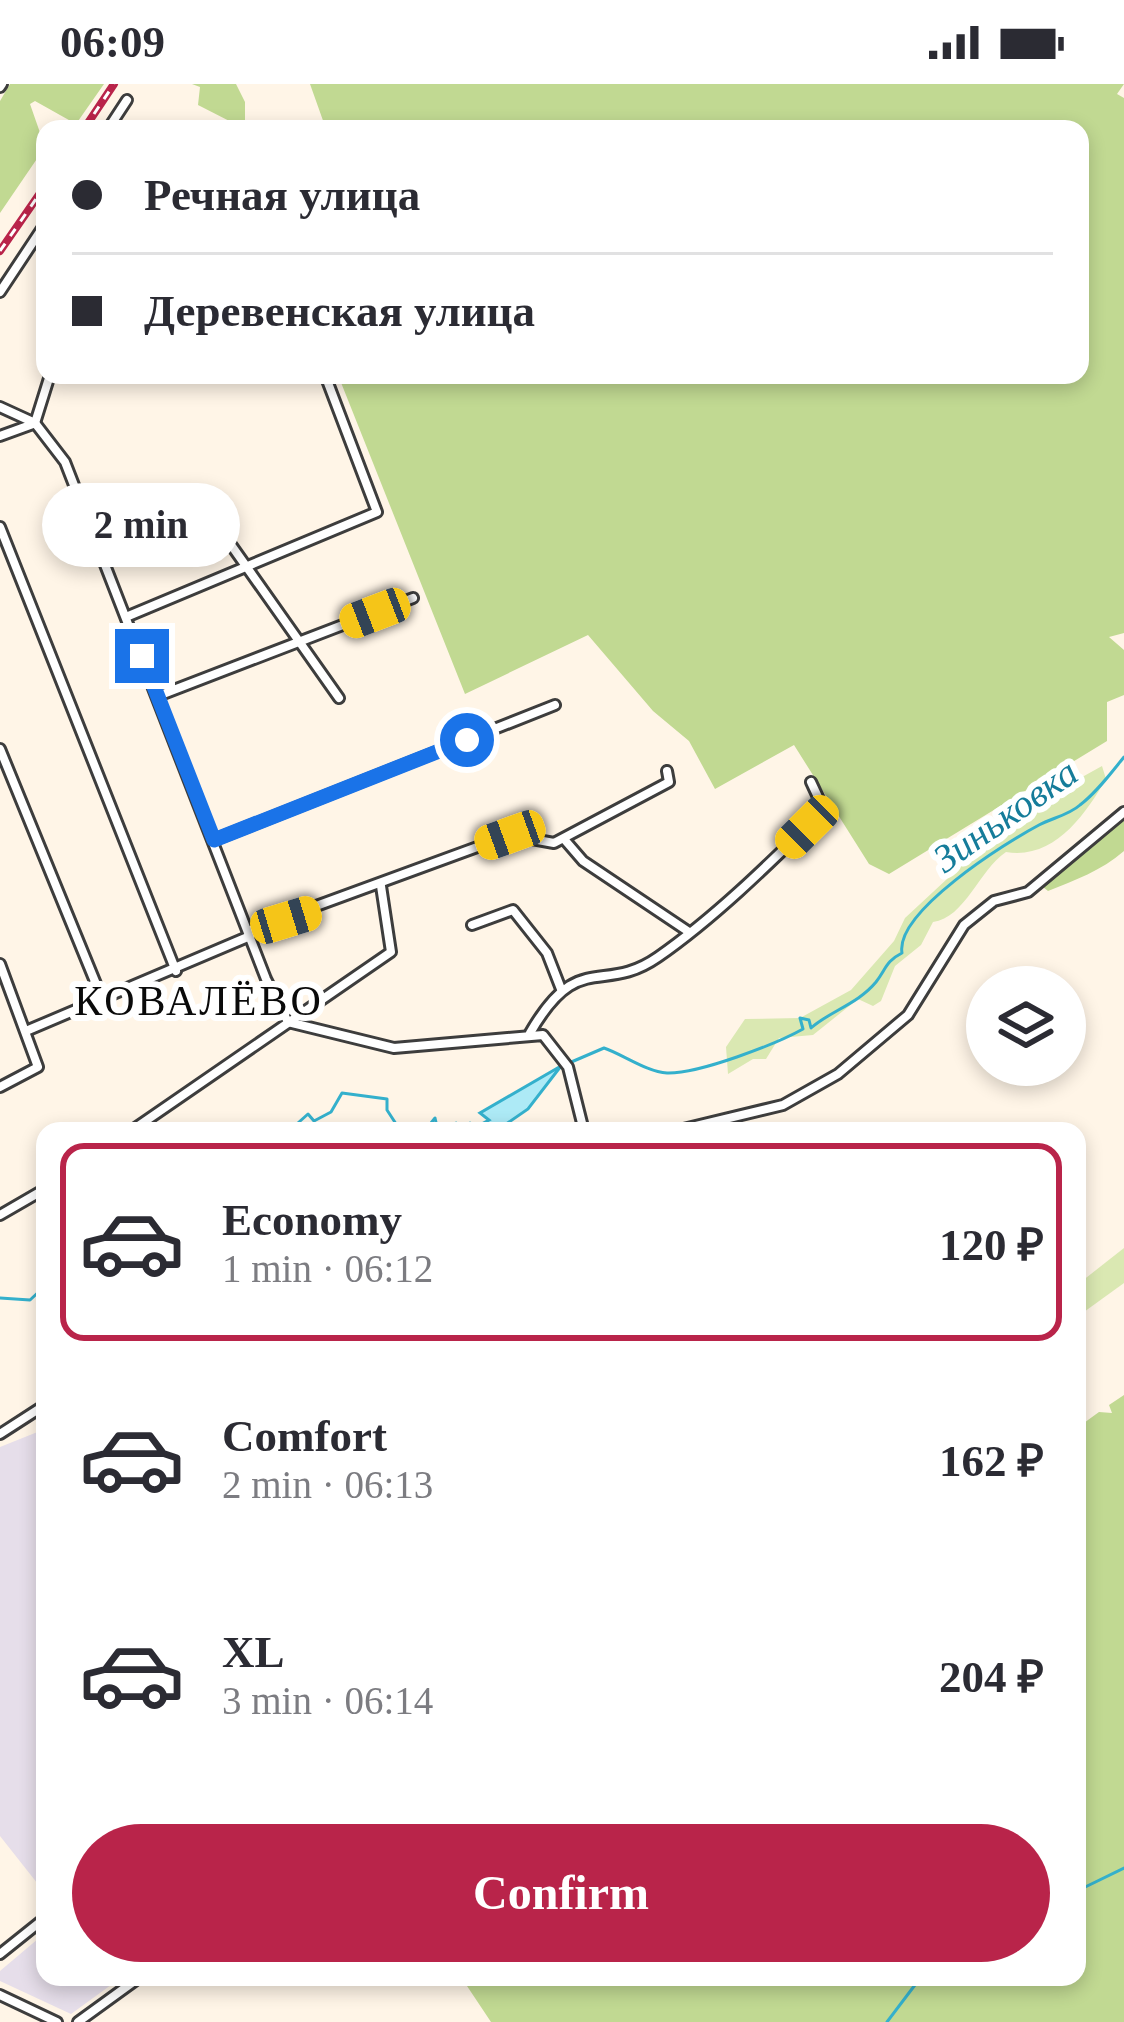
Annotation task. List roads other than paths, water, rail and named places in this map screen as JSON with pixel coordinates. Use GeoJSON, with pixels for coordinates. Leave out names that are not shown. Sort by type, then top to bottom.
{"type":"FeatureCollection","features":[{"type":"Feature","properties":{"kind":"street"},"geometry":{"type":"LineString","coordinates":[[114,120],[127,100]]}},
{"type":"Feature","properties":{"kind":"street"},"geometry":{"type":"LineString","coordinates":[[0,292],[36,238]]}},
{"type":"Feature","properties":{"kind":"street"},"geometry":{"type":"LineString","coordinates":[[34,423],[47,384]]}},
{"type":"Feature","properties":{"kind":"street"},"geometry":{"type":"LineString","coordinates":[[126,617],[377,512],[328,384]]}},
{"type":"Feature","properties":{"kind":"street"},"geometry":{"type":"LineString","coordinates":[[0,407],[34,423],[65,462],[249,934],[288,1022]]}},
{"type":"Feature","properties":{"kind":"street"},"geometry":{"type":"LineString","coordinates":[[0,436],[34,423]]}},
{"type":"Feature","properties":{"kind":"street"},"geometry":{"type":"LineString","coordinates":[[198,498],[339,698]]}},
{"type":"Feature","properties":{"kind":"street"},"geometry":{"type":"LineString","coordinates":[[0,527],[176,971]]}},
{"type":"Feature","properties":{"kind":"street"},"geometry":{"type":"LineString","coordinates":[[158,696],[413,598]]}},
{"type":"Feature","properties":{"kind":"street"},"geometry":{"type":"LineString","coordinates":[[214,840],[555,705]]}},
{"type":"Feature","properties":{"kind":"street"},"geometry":{"type":"LineString","coordinates":[[0,749],[103,1000]]}},
{"type":"Feature","properties":{"kind":"street"},"geometry":{"type":"LineString","coordinates":[[26,1030],[176,971],[249,934],[510,835],[530,835],[544,843],[564,839],[669,782],[667,771]]}},
{"type":"Feature","properties":{"kind":"street"},"geometry":{"type":"LineString","coordinates":[[530,1033],[546,1003],[561,989],[592,975],[644,965],[689,932],[824,810],[811,782]]}},
{"type":"Feature","properties":{"kind":"street"},"geometry":{"type":"LineString","coordinates":[[714,1122],[783,1106],[838,1074],[908,1015],[947,947],[984,907],[1028,892],[1124,812]]}},
{"type":"Feature","properties":{"kind":"street"},"geometry":{"type":"LineString","coordinates":[[564,839],[583,861],[689,932]]}},
{"type":"Feature","properties":{"kind":"street"},"geometry":{"type":"LineString","coordinates":[[144,1122],[391,952],[381,886]]}},
{"type":"Feature","properties":{"kind":"street"},"geometry":{"type":"LineString","coordinates":[[472,925],[513,910],[547,953],[561,989]]}},
{"type":"Feature","properties":{"kind":"street"},"geometry":{"type":"LineString","coordinates":[[0,964],[38,1066],[0,1088]]}},
{"type":"Feature","properties":{"kind":"street"},"geometry":{"type":"LineString","coordinates":[[288,1022],[394,1048],[530,1033],[551,1040],[568,1067],[582,1122]]}},
{"type":"Feature","properties":{"kind":"street"},"geometry":{"type":"LineString","coordinates":[[0,1215],[36,1195]]}},
{"type":"Feature","properties":{"kind":"street"},"geometry":{"type":"LineString","coordinates":[[0,1434],[36,1411]]}},
{"type":"Feature","properties":{"kind":"street"},"geometry":{"type":"LineString","coordinates":[[0,1954],[36,1925]]}},
{"type":"Feature","properties":{"kind":"street"},"geometry":{"type":"LineString","coordinates":[[78,2022],[128,1986]]}},
{"type":"Feature","properties":{"kind":"street"},"geometry":{"type":"LineString","coordinates":[[0,1995],[57,2022]]}},
{"type":"Feature","properties":{"kind":"water"},"geometry":{"type":"Polygon","coordinates":[[[561,1066],[528,1109],[509,1122],[485,1122],[489,1120],[480,1113],[561,1066]]]}},
{"type":"Feature","properties":{"kind":"waterway","name":"Зиньковка"},"geometry":{"type":"LineString","coordinates":[[569,1063],[604,1048],[651,1070],[681,1072],[737,1057],[791,1035],[803,1029],[800,1018],[809,1020],[811,1028],[869,990],[889,962],[902,953],[904,936],[933,899],[1002,847],[1076,808],[1124,757]]}},
{"type":"Feature","properties":{"kind":"waterway","name":"Зиньковка"},"geometry":{"type":"LineString","coordinates":[[299,1122],[308,1114],[314,1121],[331,1112],[342,1093],[387,1099],[395,1122]]}},
{"type":"Feature","properties":{"kind":"waterway","name":"Зиньковка"},"geometry":{"type":"LineString","coordinates":[[432,1122],[435,1118],[436,1122]]}},
{"type":"Feature","properties":{"kind":"waterway","name":"Зиньковка"},"geometry":{"type":"LineString","coordinates":[[0,1298],[30,1300],[36,1294]]}},
{"type":"Feature","properties":{"kind":"waterway"},"geometry":{"type":"LineString","coordinates":[[1086,1887],[1124,1868]]}},
{"type":"Feature","properties":{"kind":"waterway"},"geometry":{"type":"LineString","coordinates":[[887,2022],[914,1986]]}},
{"type":"Feature","properties":{"kind":"railway"},"geometry":{"type":"LineString","coordinates":[[90,120],[114,84]]}},
{"type":"Feature","properties":{"kind":"railway"},"geometry":{"type":"LineString","coordinates":[[0,251],[36,199]]}},
{"type":"Feature","properties":{"kind":"district","name":"КОВАЛЁВО"},"geometry":{"type":"Point","coordinates":[199,1001]}}]}
